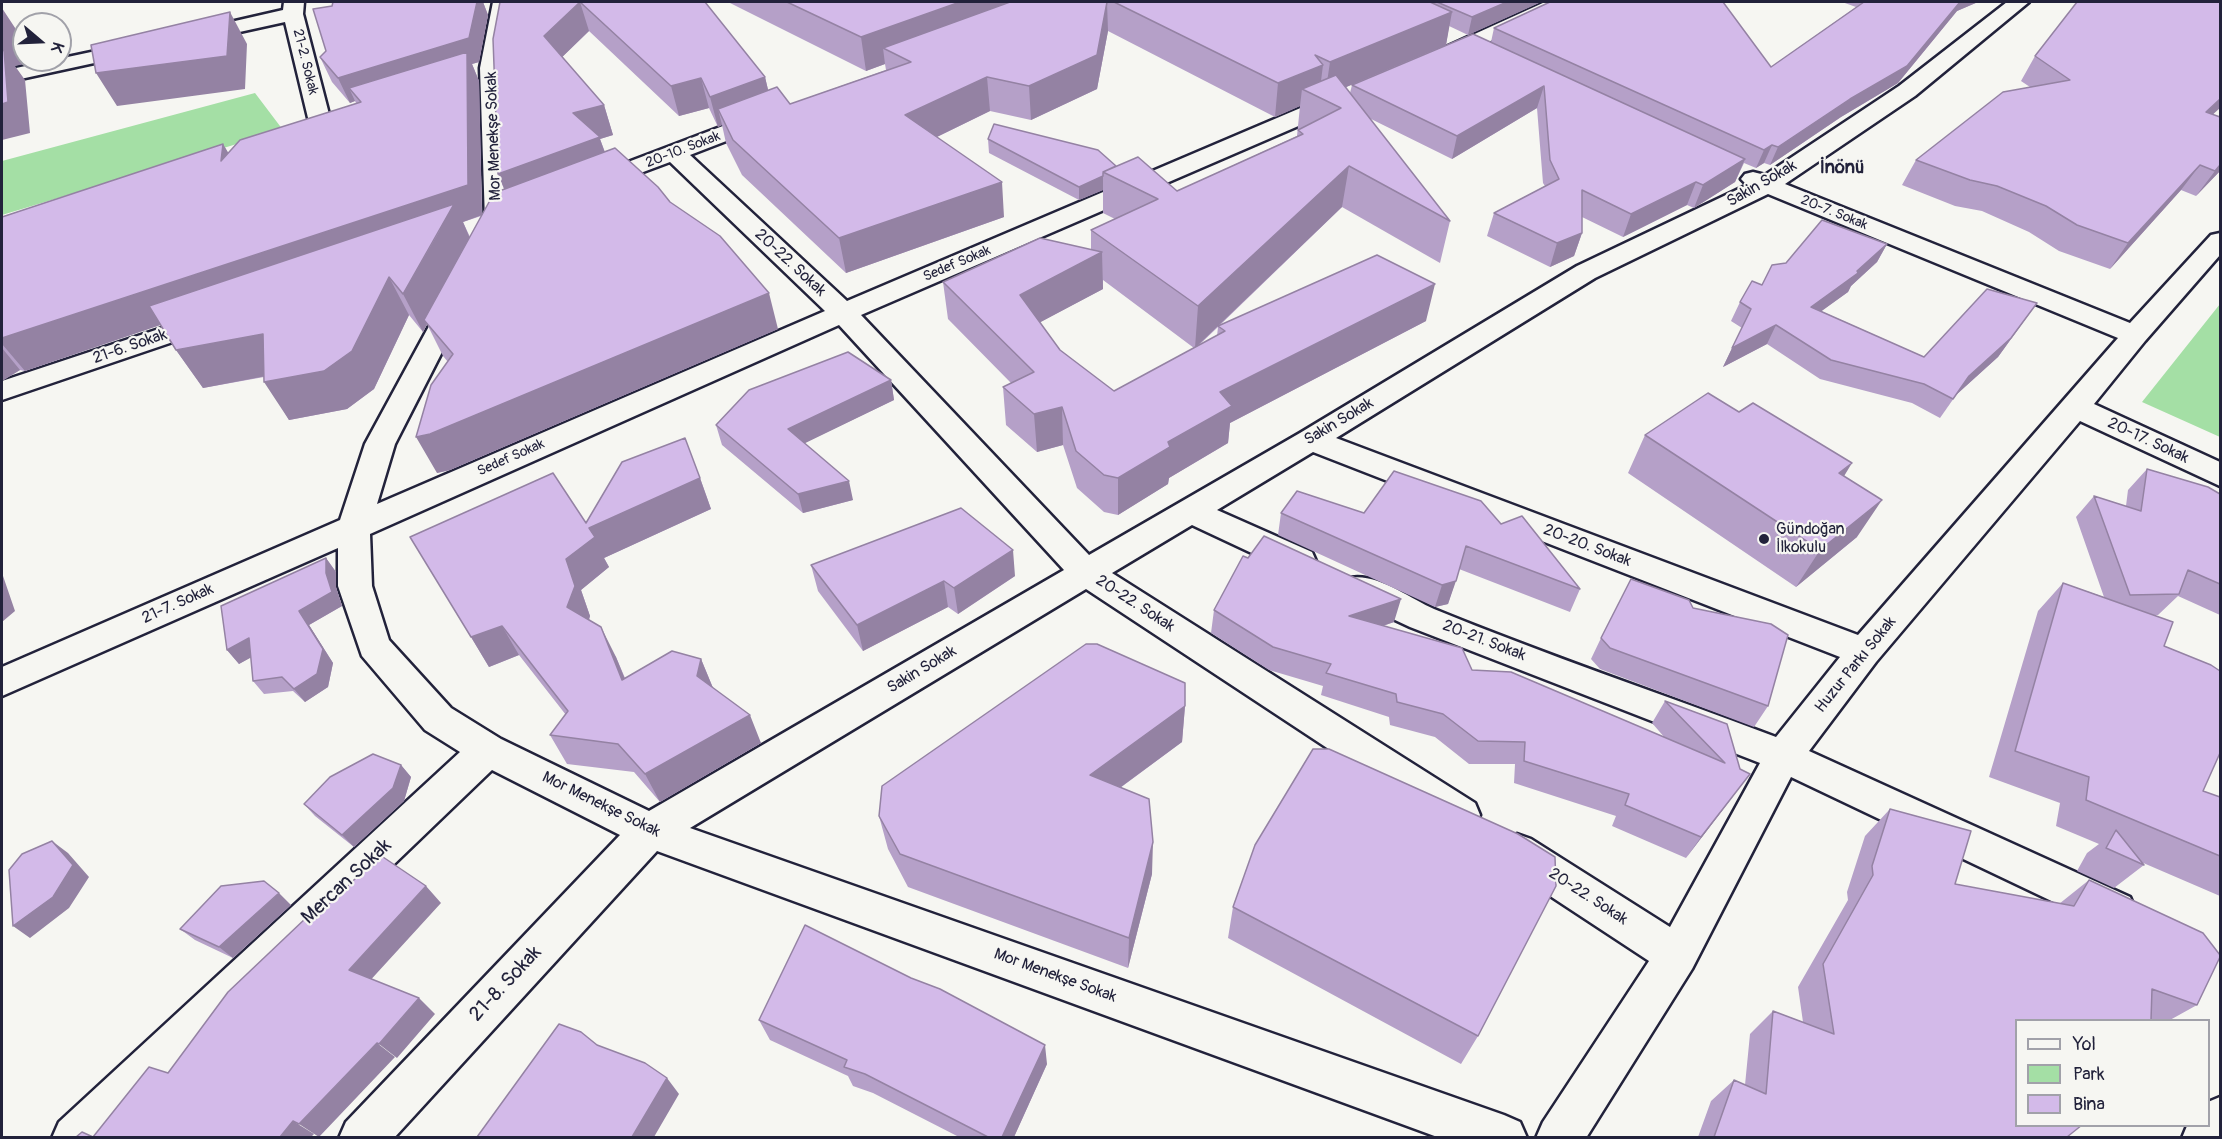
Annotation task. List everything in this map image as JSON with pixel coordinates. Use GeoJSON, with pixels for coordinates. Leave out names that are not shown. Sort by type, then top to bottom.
{"type":"FeatureCollection","features":[{"type":"Feature","properties":{"kind":"street","name":"Mor Menekşe Sokak"},"geometry":{"type":"LineString","coordinates":[[503,2],[480,71],[508,217],[472,269],[380,444],[354,526],[355,586],[374,646],[438,719],[488,750],[650,831],[1504,1137]]}},
{"type":"Feature","properties":{"kind":"street"},"geometry":{"type":"LineString","coordinates":[[1422,64],[1477,51],[1560,2]]}},
{"type":"Feature","properties":{"kind":"street","name":"Sakin Sokak"},"geometry":{"type":"LineString","coordinates":[[650,831],[1311,440],[1586,272],[1767,185],[1907,91],[2019,2]]}},
{"type":"Feature","properties":{"kind":"street"},"geometry":{"type":"LineString","coordinates":[[177,40],[294,8]]}},
{"type":"Feature","properties":{"kind":"street","name":"21-2. Sokak"},"geometry":{"type":"LineString","coordinates":[[294,8],[320,122]]}},
{"type":"Feature","properties":{"kind":"street"},"geometry":{"type":"LineString","coordinates":[[1436,31],[1477,51]]}},
{"type":"Feature","properties":{"kind":"street"},"geometry":{"type":"LineString","coordinates":[[2,77],[153,45]]}},
{"type":"Feature","properties":{"kind":"street","name":"Sedef Sokak"},"geometry":{"type":"LineString","coordinates":[[354,526],[1357,93]]}},
{"type":"Feature","properties":{"kind":"street","name":"20-10. Sokak"},"geometry":{"type":"LineString","coordinates":[[574,191],[784,111]]}},
{"type":"Feature","properties":{"kind":"street"},"geometry":{"type":"LineString","coordinates":[[297,129],[343,115]]}},
{"type":"Feature","properties":{"kind":"street","name":"20-22. Sokak"},"geometry":{"type":"LineString","coordinates":[[674,153],[843,313],[1086,573],[1677,955]]}},
{"type":"Feature","properties":{"kind":"street","name":"20-7. Sokak"},"geometry":{"type":"LineString","coordinates":[[1735,170],[2135,335]]}},
{"type":"Feature","properties":{"kind":"street"},"geometry":{"type":"LineString","coordinates":[[463,233],[508,217]]}},
{"type":"Feature","properties":{"kind":"street","name":"Huzur Parkı Sokak"},"geometry":{"type":"LineString","coordinates":[[1559,1137],[1677,955],[1783,756],[1864,652],[2135,335],[2220,240]]}},
{"type":"Feature","properties":{"kind":"street","name":"21-6. Sokak"},"geometry":{"type":"LineString","coordinates":[[2,391],[238,310]]}},
{"type":"Feature","properties":{"kind":"street","name":"20-17. Sokak"},"geometry":{"type":"LineString","coordinates":[[2076,406],[2220,475]]}},
{"type":"Feature","properties":{"kind":"street","name":"20-20. Sokak"},"geometry":{"type":"LineString","coordinates":[[1311,440],[1864,652]]}},
{"type":"Feature","properties":{"kind":"street","name":"20-21. Sokak"},"geometry":{"type":"LineString","coordinates":[[1190,511],[1422,618],[1783,756],[2146,925]]}},
{"type":"Feature","properties":{"kind":"street","name":"21-7. Sokak"},"geometry":{"type":"LineString","coordinates":[[2,682],[354,526]]}},
{"type":"Feature","properties":{"kind":"street","name":"Mercan Sokak"},"geometry":{"type":"LineString","coordinates":[[75,1137],[488,750]]}},
{"type":"Feature","properties":{"kind":"street","name":"21-8. Sokak"},"geometry":{"type":"LineString","coordinates":[[362,1137],[650,831]]}},
{"type":"Feature","properties":{"kind":"street"},"geometry":{"type":"LineString","coordinates":[[2205,1137],[2220,1120]]}},
{"type":"Feature","properties":{"kind":"green space"},"geometry":{"type":"Polygon","coordinates":[[[255,93],[283,130],[2,215],[2,161],[255,93]]]}},
{"type":"Feature","properties":{"kind":"green space"},"geometry":{"type":"Polygon","coordinates":[[[2220,304],[2220,437],[2142,402],[2220,304]]]}},
{"type":"Feature","properties":{"kind":"building"},"geometry":{"type":"Polygon","coordinates":[[[333,2],[477,2],[469,38],[338,78],[320,57],[326,51],[313,9],[332,6],[333,2]]]}},
{"type":"Feature","properties":{"kind":"building"},"geometry":{"type":"Polygon","coordinates":[[[500,2],[580,2],[544,36],[604,105],[573,113],[600,137],[498,174],[493,39],[500,2]]]}},
{"type":"Feature","properties":{"kind":"building"},"geometry":{"type":"Polygon","coordinates":[[[580,2],[705,2],[765,77],[710,97],[701,78],[671,86],[580,2]]]}},
{"type":"Feature","properties":{"kind":"building"},"geometry":{"type":"Polygon","coordinates":[[[787,2],[960,2],[861,37],[787,2]]]}},
{"type":"Feature","properties":{"kind":"building"},"geometry":{"type":"Polygon","coordinates":[[[1010,2],[1107,2],[1097,55],[1029,86],[987,77],[905,115],[1002,182],[839,238],[733,140],[718,109],[777,87],[790,104],[911,62],[883,48],[1010,2]]]}},
{"type":"Feature","properties":{"kind":"building"},"geometry":{"type":"Polygon","coordinates":[[[1114,2],[1430,2],[1452,12],[1330,62],[1315,55],[1323,65],[1278,83],[1114,2]]]}},
{"type":"Feature","properties":{"kind":"building"},"geometry":{"type":"Polygon","coordinates":[[[1437,2],[1507,2],[1472,17],[1437,2]]]}},
{"type":"Feature","properties":{"kind":"building"},"geometry":{"type":"Polygon","coordinates":[[[1550,2],[1723,2],[1771,67],[1864,2],[1960,2],[1907,66],[1850,99],[1778,147],[1772,145],[1764,150],[1494,28],[1550,2]]]}},
{"type":"Feature","properties":{"kind":"building"},"geometry":{"type":"Polygon","coordinates":[[[2077,2],[2220,2],[2220,99],[2206,112],[2220,117],[2220,165],[2215,171],[2200,165],[2128,243],[2077,225],[2046,206],[1997,186],[1970,180],[1916,160],[2003,92],[2070,80],[2035,56],[2077,2]]]}},
{"type":"Feature","properties":{"kind":"building"},"geometry":{"type":"Polygon","coordinates":[[[230,12],[227,56],[96,73],[91,45],[230,12]]]}},
{"type":"Feature","properties":{"kind":"building"},"geometry":{"type":"Polygon","coordinates":[[[1473,34],[1745,159],[1703,185],[1696,182],[1631,214],[1582,190],[1582,233],[1557,243],[1494,213],[1559,179],[1550,160],[1544,86],[1457,136],[1352,85],[1473,34]]]}},
{"type":"Feature","properties":{"kind":"building"},"geometry":{"type":"Polygon","coordinates":[[[4,50],[8,102],[2,104],[2,51],[4,50]]]}},
{"type":"Feature","properties":{"kind":"building"},"geometry":{"type":"Polygon","coordinates":[[[467,52],[468,185],[2,338],[2,217],[223,144],[221,161],[240,140],[361,102],[349,88],[467,52]]]}},
{"type":"Feature","properties":{"kind":"building"},"geometry":{"type":"Polygon","coordinates":[[[1336,75],[1450,221],[1349,166],[1198,306],[1091,230],[1158,199],[1103,172],[1138,157],[1177,191],[1303,134],[1298,130],[1341,108],[1302,89],[1336,75]]]}},
{"type":"Feature","properties":{"kind":"building"},"geometry":{"type":"Polygon","coordinates":[[[994,124],[1098,150],[1116,166],[1103,172],[1103,176],[1079,187],[988,139],[994,124]]]}},
{"type":"Feature","properties":{"kind":"building"},"geometry":{"type":"Polygon","coordinates":[[[615,148],[658,187],[670,202],[720,236],[769,293],[430,434],[416,437],[431,385],[453,354],[424,320],[494,193],[615,148]]]}},
{"type":"Feature","properties":{"kind":"building"},"geometry":{"type":"Polygon","coordinates":[[[454,204],[403,294],[389,277],[352,351],[324,371],[264,382],[263,334],[176,350],[149,306],[454,204]]]}},
{"type":"Feature","properties":{"kind":"building"},"geometry":{"type":"Polygon","coordinates":[[[1822,220],[1887,244],[1857,271],[1858,273],[1811,307],[1924,357],[1987,289],[2037,303],[2011,338],[1969,376],[1953,399],[1924,384],[1831,360],[1776,325],[1732,348],[1751,309],[1740,302],[1752,281],[1762,285],[1772,265],[1786,263],[1822,220]]]}},
{"type":"Feature","properties":{"kind":"building"},"geometry":{"type":"Polygon","coordinates":[[[1040,238],[1102,252],[1020,295],[1060,350],[1114,391],[1225,331],[1218,326],[1377,255],[1435,284],[1220,392],[1232,406],[1168,442],[1170,447],[1118,478],[1104,475],[1076,451],[1062,407],[1034,414],[1003,387],[1034,372],[943,282],[1040,238]]]}},
{"type":"Feature","properties":{"kind":"building"},"geometry":{"type":"Polygon","coordinates":[[[848,352],[891,380],[788,429],[849,481],[798,494],[716,425],[749,390],[848,352]]]}},
{"type":"Feature","properties":{"kind":"building"},"geometry":{"type":"Polygon","coordinates":[[[1708,393],[1739,412],[1753,403],[1852,463],[1839,473],[1882,500],[1820,550],[1645,435],[1708,393]]]}},
{"type":"Feature","properties":{"kind":"building"},"geometry":{"type":"Polygon","coordinates":[[[685,438],[700,478],[589,528],[595,537],[566,559],[575,586],[567,607],[601,627],[622,680],[672,651],[701,659],[697,676],[750,715],[645,774],[618,744],[550,735],[568,711],[502,626],[471,637],[410,537],[553,473],[586,523],[622,462],[685,438]]]}},
{"type":"Feature","properties":{"kind":"building"},"geometry":{"type":"Polygon","coordinates":[[[2147,469],[2208,487],[2220,494],[2220,584],[2188,570],[2179,594],[2130,595],[2094,496],[2141,511],[2147,469]]]}},
{"type":"Feature","properties":{"kind":"building"},"geometry":{"type":"Polygon","coordinates":[[[1394,471],[1481,501],[1501,524],[1522,516],[1580,589],[1466,546],[1456,581],[1442,585],[1281,513],[1297,491],[1364,513],[1394,471]]]}},
{"type":"Feature","properties":{"kind":"building"},"geometry":{"type":"Polygon","coordinates":[[[961,508],[1013,550],[954,588],[944,581],[857,625],[811,565],[961,508]]]}},
{"type":"Feature","properties":{"kind":"building"},"geometry":{"type":"Polygon","coordinates":[[[1264,536],[1401,599],[1349,616],[1462,648],[1472,670],[1511,672],[1725,763],[1665,701],[1727,724],[1740,769],[1750,774],[1701,837],[1625,805],[1629,794],[1524,761],[1525,742],[1478,741],[1443,714],[1397,702],[1396,694],[1326,673],[1331,664],[1273,647],[1214,610],[1243,556],[1248,558],[1264,536]]]}},
{"type":"Feature","properties":{"kind":"building"},"geometry":{"type":"Polygon","coordinates":[[[326,558],[326,573],[332,592],[299,611],[323,649],[317,674],[294,689],[282,677],[253,681],[249,638],[227,650],[221,606],[326,558]]]}},
{"type":"Feature","properties":{"kind":"building"},"geometry":{"type":"Polygon","coordinates":[[[1631,579],[1689,600],[1693,608],[1771,624],[1788,635],[1768,706],[1610,648],[1601,638],[1631,579]]]}},
{"type":"Feature","properties":{"kind":"building"},"geometry":{"type":"Polygon","coordinates":[[[2063,583],[2173,622],[2164,646],[2211,665],[2220,671],[2220,753],[2203,791],[2220,797],[2220,856],[2086,800],[2089,777],[2015,751],[2063,583]]]}},
{"type":"Feature","properties":{"kind":"building"},"geometry":{"type":"Polygon","coordinates":[[[1086,644],[1097,644],[1185,683],[1185,706],[1090,775],[1149,799],[1153,842],[1129,938],[900,854],[879,816],[882,786],[1086,644]]]}},
{"type":"Feature","properties":{"kind":"building"},"geometry":{"type":"Polygon","coordinates":[[[1313,749],[1329,749],[1518,834],[1555,857],[1556,886],[1478,1036],[1233,907],[1255,845],[1313,749]]]}},
{"type":"Feature","properties":{"kind":"building"},"geometry":{"type":"Polygon","coordinates":[[[373,754],[401,765],[393,788],[342,835],[304,804],[330,777],[373,754]]]}},
{"type":"Feature","properties":{"kind":"building"},"geometry":{"type":"Polygon","coordinates":[[[1890,809],[1971,831],[1955,884],[2074,906],[2089,880],[2203,933],[2220,957],[2197,1005],[2152,989],[2151,1019],[2015,1019],[2015,1127],[2080,1127],[2067,1137],[1714,1137],[1734,1080],[1766,1094],[1773,1011],[1834,1034],[1823,964],[1873,875],[1872,866],[1890,809]]]}},
{"type":"Feature","properties":{"kind":"building"},"geometry":{"type":"Polygon","coordinates":[[[2116,830],[2144,865],[2106,848],[2116,830]]]}},
{"type":"Feature","properties":{"kind":"building"},"geometry":{"type":"Polygon","coordinates":[[[52,841],[73,865],[53,897],[13,926],[9,870],[22,854],[52,841]]]}},
{"type":"Feature","properties":{"kind":"building"},"geometry":{"type":"Polygon","coordinates":[[[380,855],[426,886],[349,970],[419,998],[379,1044],[377,1043],[299,1124],[293,1121],[280,1137],[93,1137],[149,1067],[168,1073],[228,992],[307,917],[311,921],[380,855]]]}},
{"type":"Feature","properties":{"kind":"building"},"geometry":{"type":"Polygon","coordinates":[[[264,881],[279,893],[219,947],[180,929],[221,886],[264,881]]]}},
{"type":"Feature","properties":{"kind":"building"},"geometry":{"type":"Polygon","coordinates":[[[805,925],[911,978],[940,989],[1045,1045],[1002,1137],[988,1137],[865,1074],[844,1067],[847,1060],[759,1020],[805,925]]]}},
{"type":"Feature","properties":{"kind":"building"},"geometry":{"type":"Polygon","coordinates":[[[559,1024],[581,1032],[597,1045],[645,1063],[667,1078],[632,1137],[477,1137],[559,1024]]]}},
{"type":"Feature","properties":{"kind":"building"},"geometry":{"type":"Polygon","coordinates":[[[82,1132],[93,1137],[76,1137],[82,1132]]]}},
{"type":"Feature","properties":{"kind":"place","name":"Gündoğan İlkokulu"},"geometry":{"type":"Point","coordinates":[1764,539]}},
{"type":"Feature","properties":{"kind":"district","name":"İnönü"},"geometry":{"type":"Point","coordinates":[1842,168]}}]}
